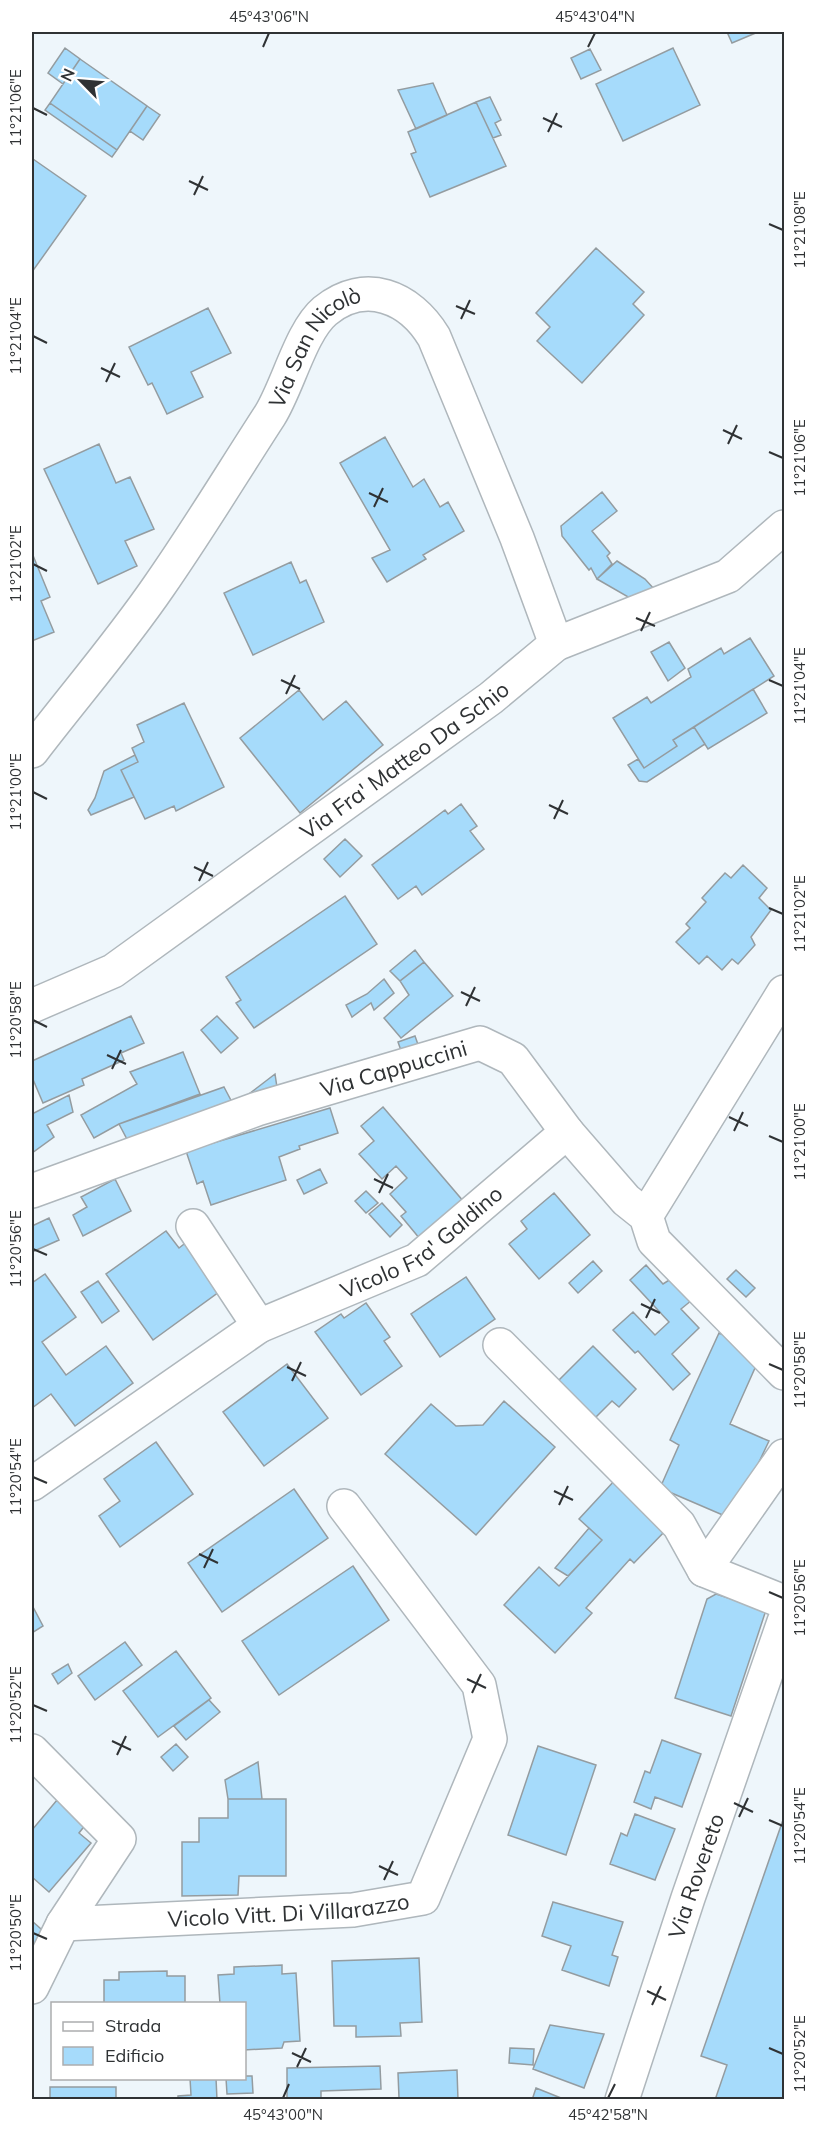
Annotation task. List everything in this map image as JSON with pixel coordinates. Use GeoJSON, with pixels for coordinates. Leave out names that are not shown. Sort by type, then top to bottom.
{"type":"FeatureCollection","features":[{"type":"Feature","properties":{"kind":"street","name":"Via San Nicolò"},"geometry":{"type":"LineString","coordinates":[[32,751],[159,587],[283,395],[310,329],[324,312],[342,300],[364,294],[386,296],[406,304],[423,318],[434,337],[517,538],[556,644]]}},
{"type":"Feature","properties":{"kind":"street","name":"Via Fra' Matteo Da Schio"},"geometry":{"type":"LineString","coordinates":[[32,1006],[112,971],[491,698],[556,644],[728,576],[784,526]]}},
{"type":"Feature","properties":{"kind":"street"},"geometry":{"type":"LineString","coordinates":[[646,1216],[784,992]]}},
{"type":"Feature","properties":{"kind":"street","name":"Via Cappuccini"},"geometry":{"type":"LineString","coordinates":[[32,1191],[257,1109],[480,1043],[513,1059],[567,1132],[626,1200],[646,1216],[654,1241],[689,1279],[781,1366]]}},
{"type":"Feature","properties":{"kind":"street","name":"Vicolo Fra' Galdino"},"geometry":{"type":"LineString","coordinates":[[32,1484],[259,1326],[417,1260],[567,1132]]}},
{"type":"Feature","properties":{"kind":"street"},"geometry":{"type":"LineString","coordinates":[[193,1226],[259,1326]]}},
{"type":"Feature","properties":{"kind":"street"},"geometry":{"type":"LineString","coordinates":[[500,1345],[679,1525],[705,1570],[784,1602]]}},
{"type":"Feature","properties":{"kind":"street"},"geometry":{"type":"LineString","coordinates":[[705,1570],[784,1456]]}},
{"type":"Feature","properties":{"kind":"street","name":"Vicolo Vitt. Di Villarazzo"},"geometry":{"type":"LineString","coordinates":[[63,1924],[353,1910],[423,1898],[490,1739],[478,1685],[344,1506]]}},
{"type":"Feature","properties":{"kind":"street","name":"Via Rovereto"},"geometry":{"type":"LineString","coordinates":[[622,2100],[688,1898],[784,1622]]}},
{"type":"Feature","properties":{"kind":"street"},"geometry":{"type":"LineString","coordinates":[[32,1751],[119,1839],[63,1924],[32,1987]]}},
{"type":"Feature","properties":{"kind":"building"},"geometry":{"type":"Polygon","coordinates":[[[727,32],[758,32],[732,43],[727,32]]]}},
{"type":"Feature","properties":{"kind":"building"},"geometry":{"type":"Polygon","coordinates":[[[65,48],[80,59],[63,84],[48,73],[65,48]]]}},
{"type":"Feature","properties":{"kind":"building"},"geometry":{"type":"Polygon","coordinates":[[[673,48],[700,105],[623,141],[596,84],[673,48]]]}},
{"type":"Feature","properties":{"kind":"building"},"geometry":{"type":"Polygon","coordinates":[[[590,49],[601,70],[581,79],[571,58],[590,49]]]}},
{"type":"Feature","properties":{"kind":"building"},"geometry":{"type":"Polygon","coordinates":[[[80,59],[147,106],[117,150],[50,103],[80,59]]]}},
{"type":"Feature","properties":{"kind":"building"},"geometry":{"type":"Polygon","coordinates":[[[433,83],[447,115],[416,129],[398,90],[433,83]]]}},
{"type":"Feature","properties":{"kind":"building"},"geometry":{"type":"Polygon","coordinates":[[[490,97],[501,120],[495,123],[501,135],[493,138],[476,102],[490,97]]]}},
{"type":"Feature","properties":{"kind":"building"},"geometry":{"type":"Polygon","coordinates":[[[476,102],[506,166],[430,197],[411,154],[416,152],[408,132],[476,102]]]}},
{"type":"Feature","properties":{"kind":"building"},"geometry":{"type":"Polygon","coordinates":[[[50,103],[117,150],[112,157],[45,110],[50,103]]]}},
{"type":"Feature","properties":{"kind":"building"},"geometry":{"type":"Polygon","coordinates":[[[147,106],[160,115],[143,140],[130,131],[147,106]]]}},
{"type":"Feature","properties":{"kind":"building"},"geometry":{"type":"Polygon","coordinates":[[[33,159],[86,196],[32,272],[32,161],[33,159]]]}},
{"type":"Feature","properties":{"kind":"building"},"geometry":{"type":"Polygon","coordinates":[[[596,248],[644,292],[633,304],[644,315],[582,383],[537,341],[550,327],[536,313],[596,248]]]}},
{"type":"Feature","properties":{"kind":"building"},"geometry":{"type":"Polygon","coordinates":[[[208,308],[231,353],[191,372],[203,397],[167,414],[152,383],[148,385],[129,347],[208,308]]]}},
{"type":"Feature","properties":{"kind":"building"},"geometry":{"type":"Polygon","coordinates":[[[385,437],[413,487],[424,479],[440,507],[448,502],[464,531],[423,555],[426,559],[387,582],[372,558],[390,550],[340,463],[385,437]]]}},
{"type":"Feature","properties":{"kind":"building"},"geometry":{"type":"Polygon","coordinates":[[[99,444],[116,483],[130,477],[154,529],[125,541],[137,566],[98,584],[44,469],[99,444]]]}},
{"type":"Feature","properties":{"kind":"building"},"geometry":{"type":"Polygon","coordinates":[[[602,492],[617,511],[592,531],[610,553],[607,556],[612,564],[597,579],[591,568],[589,570],[562,536],[561,526],[602,492]]]}},
{"type":"Feature","properties":{"kind":"building"},"geometry":{"type":"Polygon","coordinates":[[[32,553],[50,597],[41,601],[54,632],[32,641],[32,553]]]}},
{"type":"Feature","properties":{"kind":"building"},"geometry":{"type":"Polygon","coordinates":[[[617,561],[645,579],[655,590],[635,601],[597,579],[617,561]]]}},
{"type":"Feature","properties":{"kind":"building"},"geometry":{"type":"Polygon","coordinates":[[[291,562],[300,583],[306,580],[324,622],[253,655],[224,593],[291,562]]]}},
{"type":"Feature","properties":{"kind":"building"},"geometry":{"type":"Polygon","coordinates":[[[750,638],[774,676],[673,740],[677,746],[644,768],[613,718],[647,697],[651,703],[691,677],[688,669],[721,648],[724,654],[750,638]]]}},
{"type":"Feature","properties":{"kind":"building"},"geometry":{"type":"Polygon","coordinates":[[[669,642],[685,668],[668,681],[651,652],[669,642]]]}},
{"type":"Feature","properties":{"kind":"building"},"geometry":{"type":"Polygon","coordinates":[[[753,689],[767,713],[708,749],[694,727],[753,689]]]}},
{"type":"Feature","properties":{"kind":"building"},"geometry":{"type":"Polygon","coordinates":[[[299,690],[323,720],[346,701],[383,745],[300,813],[240,738],[299,690]]]}},
{"type":"Feature","properties":{"kind":"building"},"geometry":{"type":"Polygon","coordinates":[[[184,703],[224,787],[176,811],[174,806],[145,819],[121,770],[138,762],[132,748],[144,742],[137,725],[184,703]]]}},
{"type":"Feature","properties":{"kind":"building"},"geometry":{"type":"Polygon","coordinates":[[[694,727],[705,744],[647,782],[639,781],[628,765],[638,759],[644,768],[677,746],[673,740],[694,727]]]}},
{"type":"Feature","properties":{"kind":"building"},"geometry":{"type":"Polygon","coordinates":[[[135,755],[138,762],[121,770],[134,797],[91,815],[88,810],[95,798],[104,771],[135,755]]]}},
{"type":"Feature","properties":{"kind":"building"},"geometry":{"type":"Polygon","coordinates":[[[461,804],[477,826],[470,831],[484,849],[422,895],[416,886],[398,899],[372,865],[445,810],[448,814],[461,804]]]}},
{"type":"Feature","properties":{"kind":"building"},"geometry":{"type":"Polygon","coordinates":[[[345,839],[362,856],[340,877],[324,859],[345,839]]]}},
{"type":"Feature","properties":{"kind":"building"},"geometry":{"type":"Polygon","coordinates":[[[743,865],[767,888],[759,898],[771,910],[751,937],[755,945],[738,964],[732,959],[722,970],[707,956],[699,964],[676,942],[690,928],[686,924],[706,902],[702,898],[725,873],[731,878],[743,865]]]}},
{"type":"Feature","properties":{"kind":"building"},"geometry":{"type":"Polygon","coordinates":[[[345,896],[377,944],[254,1028],[236,1003],[241,1000],[226,977],[345,896]]]}},
{"type":"Feature","properties":{"kind":"building"},"geometry":{"type":"Polygon","coordinates":[[[415,950],[424,962],[400,981],[390,971],[415,950]]]}},
{"type":"Feature","properties":{"kind":"building"},"geometry":{"type":"Polygon","coordinates":[[[424,962],[453,996],[401,1038],[384,1018],[409,995],[400,981],[424,962]]]}},
{"type":"Feature","properties":{"kind":"building"},"geometry":{"type":"Polygon","coordinates":[[[384,979],[394,993],[374,1010],[371,1003],[352,1017],[346,1005],[367,994],[384,979]]]}},
{"type":"Feature","properties":{"kind":"building"},"geometry":{"type":"Polygon","coordinates":[[[131,1016],[144,1043],[121,1053],[124,1060],[82,1079],[84,1085],[43,1103],[32,1077],[32,1061],[131,1016]]]}},
{"type":"Feature","properties":{"kind":"building"},"geometry":{"type":"Polygon","coordinates":[[[217,1016],[238,1038],[221,1053],[201,1030],[217,1016]]]}},
{"type":"Feature","properties":{"kind":"building"},"geometry":{"type":"Polygon","coordinates":[[[415,1036],[421,1053],[404,1059],[398,1042],[415,1036]]]}},
{"type":"Feature","properties":{"kind":"building"},"geometry":{"type":"Polygon","coordinates":[[[183,1052],[200,1094],[119,1124],[94,1138],[81,1115],[137,1084],[130,1072],[183,1052]]]}},
{"type":"Feature","properties":{"kind":"building"},"geometry":{"type":"Polygon","coordinates":[[[275,1074],[278,1094],[253,1100],[249,1094],[275,1074]]]}},
{"type":"Feature","properties":{"kind":"building"},"geometry":{"type":"Polygon","coordinates":[[[224,1087],[234,1106],[129,1143],[119,1124],[224,1087]]]}},
{"type":"Feature","properties":{"kind":"building"},"geometry":{"type":"Polygon","coordinates":[[[69,1095],[73,1112],[47,1125],[54,1137],[32,1153],[32,1114],[69,1095]]]}},
{"type":"Feature","properties":{"kind":"building"},"geometry":{"type":"Polygon","coordinates":[[[383,1107],[464,1202],[420,1239],[401,1216],[406,1212],[390,1194],[407,1178],[396,1166],[382,1179],[359,1154],[374,1141],[361,1126],[383,1107]]]}},
{"type":"Feature","properties":{"kind":"building"},"geometry":{"type":"Polygon","coordinates":[[[330,1108],[338,1133],[299,1146],[300,1149],[279,1157],[286,1180],[211,1205],[203,1181],[197,1184],[186,1151],[330,1108]]]}},
{"type":"Feature","properties":{"kind":"building"},"geometry":{"type":"Polygon","coordinates":[[[320,1169],[327,1183],[304,1194],[297,1180],[320,1169]]]}},
{"type":"Feature","properties":{"kind":"building"},"geometry":{"type":"Polygon","coordinates":[[[115,1179],[131,1211],[83,1236],[73,1215],[87,1207],[81,1197],[115,1179]]]}},
{"type":"Feature","properties":{"kind":"building"},"geometry":{"type":"Polygon","coordinates":[[[366,1191],[378,1203],[366,1213],[355,1201],[366,1191]]]}},
{"type":"Feature","properties":{"kind":"building"},"geometry":{"type":"Polygon","coordinates":[[[554,1193],[590,1235],[539,1279],[509,1244],[527,1229],[521,1221],[554,1193]]]}},
{"type":"Feature","properties":{"kind":"building"},"geometry":{"type":"Polygon","coordinates":[[[382,1203],[402,1225],[390,1237],[369,1214],[382,1203]]]}},
{"type":"Feature","properties":{"kind":"building"},"geometry":{"type":"Polygon","coordinates":[[[49,1218],[59,1240],[32,1252],[32,1226],[49,1218]]]}},
{"type":"Feature","properties":{"kind":"building"},"geometry":{"type":"Polygon","coordinates":[[[166,1231],[179,1248],[188,1241],[223,1289],[153,1340],[106,1274],[166,1231]]]}},
{"type":"Feature","properties":{"kind":"building"},"geometry":{"type":"Polygon","coordinates":[[[593,1261],[602,1271],[578,1293],[569,1283],[593,1261]]]}},
{"type":"Feature","properties":{"kind":"building"},"geometry":{"type":"Polygon","coordinates":[[[646,1265],[663,1284],[674,1277],[692,1300],[681,1309],[699,1328],[672,1354],[690,1374],[673,1390],[638,1351],[635,1353],[613,1330],[633,1312],[655,1335],[669,1322],[630,1280],[646,1265]]]}},
{"type":"Feature","properties":{"kind":"building"},"geometry":{"type":"Polygon","coordinates":[[[736,1270],[755,1288],[746,1297],[727,1279],[736,1270]]]}},
{"type":"Feature","properties":{"kind":"building"},"geometry":{"type":"Polygon","coordinates":[[[45,1274],[76,1317],[42,1342],[66,1375],[106,1346],[133,1383],[75,1426],[51,1394],[32,1408],[32,1283],[45,1274]]]}},
{"type":"Feature","properties":{"kind":"building"},"geometry":{"type":"Polygon","coordinates":[[[466,1277],[495,1319],[440,1357],[411,1314],[466,1277]]]}},
{"type":"Feature","properties":{"kind":"building"},"geometry":{"type":"Polygon","coordinates":[[[98,1281],[119,1311],[102,1323],[81,1292],[98,1281]]]}},
{"type":"Feature","properties":{"kind":"building"},"geometry":{"type":"Polygon","coordinates":[[[366,1303],[390,1337],[384,1341],[402,1366],[361,1395],[315,1332],[341,1314],[344,1318],[366,1303]]]}},
{"type":"Feature","properties":{"kind":"building"},"geometry":{"type":"Polygon","coordinates":[[[719,1333],[753,1348],[759,1359],[730,1424],[769,1441],[732,1519],[660,1488],[679,1445],[670,1440],[719,1333]]]}},
{"type":"Feature","properties":{"kind":"building"},"geometry":{"type":"Polygon","coordinates":[[[593,1346],[636,1389],[619,1407],[612,1401],[592,1421],[555,1384],[593,1346]]]}},
{"type":"Feature","properties":{"kind":"building"},"geometry":{"type":"Polygon","coordinates":[[[287,1364],[328,1418],[264,1466],[223,1412],[287,1364]]]}},
{"type":"Feature","properties":{"kind":"building"},"geometry":{"type":"Polygon","coordinates":[[[504,1401],[555,1447],[476,1535],[385,1454],[431,1404],[456,1426],[483,1425],[504,1401]]]}},
{"type":"Feature","properties":{"kind":"building"},"geometry":{"type":"Polygon","coordinates":[[[156,1442],[193,1494],[120,1547],[99,1516],[120,1501],[104,1479],[156,1442]]]}},
{"type":"Feature","properties":{"kind":"building"},"geometry":{"type":"Polygon","coordinates":[[[615,1480],[667,1529],[634,1563],[630,1559],[586,1608],[592,1613],[555,1653],[504,1605],[539,1567],[559,1586],[602,1540],[579,1519],[615,1480]]]}},
{"type":"Feature","properties":{"kind":"building"},"geometry":{"type":"Polygon","coordinates":[[[294,1489],[328,1538],[222,1612],[188,1563],[294,1489]]]}},
{"type":"Feature","properties":{"kind":"building"},"geometry":{"type":"Polygon","coordinates":[[[589,1528],[602,1540],[568,1576],[555,1568],[589,1528]]]}},
{"type":"Feature","properties":{"kind":"building"},"geometry":{"type":"Polygon","coordinates":[[[353,1566],[389,1620],[279,1695],[242,1641],[353,1566]]]}},
{"type":"Feature","properties":{"kind":"building"},"geometry":{"type":"Polygon","coordinates":[[[716,1594],[766,1610],[731,1716],[675,1698],[707,1599],[716,1594]]]}},
{"type":"Feature","properties":{"kind":"building"},"geometry":{"type":"Polygon","coordinates":[[[32,1605],[43,1626],[32,1633],[32,1605]]]}},
{"type":"Feature","properties":{"kind":"building"},"geometry":{"type":"Polygon","coordinates":[[[125,1642],[142,1665],[95,1700],[78,1676],[125,1642]]]}},
{"type":"Feature","properties":{"kind":"building"},"geometry":{"type":"Polygon","coordinates":[[[176,1651],[211,1698],[158,1737],[123,1691],[176,1651]]]}},
{"type":"Feature","properties":{"kind":"building"},"geometry":{"type":"Polygon","coordinates":[[[68,1664],[72,1673],[58,1684],[52,1674],[68,1664]]]}},
{"type":"Feature","properties":{"kind":"building"},"geometry":{"type":"Polygon","coordinates":[[[209,1700],[220,1712],[186,1740],[174,1726],[209,1700]]]}},
{"type":"Feature","properties":{"kind":"building"},"geometry":{"type":"Polygon","coordinates":[[[662,1740],[701,1754],[682,1807],[655,1797],[651,1809],[634,1802],[645,1771],[650,1773],[662,1740]]]}},
{"type":"Feature","properties":{"kind":"building"},"geometry":{"type":"Polygon","coordinates":[[[176,1744],[188,1757],[173,1771],[161,1757],[176,1744]]]}},
{"type":"Feature","properties":{"kind":"building"},"geometry":{"type":"Polygon","coordinates":[[[538,1746],[596,1765],[566,1855],[508,1835],[538,1746]]]}},
{"type":"Feature","properties":{"kind":"building"},"geometry":{"type":"Polygon","coordinates":[[[258,1762],[262,1799],[228,1799],[225,1780],[258,1762]]]}},
{"type":"Feature","properties":{"kind":"building"},"geometry":{"type":"Polygon","coordinates":[[[228,1799],[286,1799],[286,1876],[239,1876],[238,1895],[182,1896],[182,1842],[199,1842],[199,1818],[228,1818],[228,1799]]]}},
{"type":"Feature","properties":{"kind":"building"},"geometry":{"type":"Polygon","coordinates":[[[57,1800],[86,1824],[79,1833],[91,1843],[49,1892],[32,1877],[32,1830],[57,1800]]]}},
{"type":"Feature","properties":{"kind":"building"},"geometry":{"type":"Polygon","coordinates":[[[635,1814],[675,1829],[655,1880],[610,1864],[621,1833],[627,1836],[635,1814]]]}},
{"type":"Feature","properties":{"kind":"building"},"geometry":{"type":"Polygon","coordinates":[[[784,1817],[784,2100],[715,2100],[727,2065],[701,2056],[784,1817]]]}},
{"type":"Feature","properties":{"kind":"building"},"geometry":{"type":"Polygon","coordinates":[[[553,1902],[623,1922],[612,1955],[618,1957],[609,1986],[562,1970],[571,1946],[542,1936],[553,1902]]]}},
{"type":"Feature","properties":{"kind":"building"},"geometry":{"type":"Polygon","coordinates":[[[32,1921],[49,1936],[32,1954],[32,1921]]]}},
{"type":"Feature","properties":{"kind":"building"},"geometry":{"type":"Polygon","coordinates":[[[419,1958],[422,2022],[400,2023],[401,2036],[356,2037],[356,2026],[334,2026],[332,1961],[419,1958]]]}},
{"type":"Feature","properties":{"kind":"building"},"geometry":{"type":"Polygon","coordinates":[[[282,1965],[282,1974],[296,1973],[300,2041],[284,2042],[282,2048],[246,2050],[246,2002],[220,2002],[218,1975],[234,1974],[234,1967],[282,1965]]]}},
{"type":"Feature","properties":{"kind":"building"},"geometry":{"type":"Polygon","coordinates":[[[167,1971],[167,1976],[185,1976],[185,2002],[104,2002],[104,1980],[119,1980],[119,1972],[167,1971]]]}},
{"type":"Feature","properties":{"kind":"building"},"geometry":{"type":"Polygon","coordinates":[[[550,2025],[604,2034],[584,2088],[533,2069],[550,2025]]]}},
{"type":"Feature","properties":{"kind":"building"},"geometry":{"type":"Polygon","coordinates":[[[510,2048],[534,2049],[533,2065],[509,2063],[510,2048]]]}},
{"type":"Feature","properties":{"kind":"building"},"geometry":{"type":"Polygon","coordinates":[[[380,2066],[381,2089],[321,2091],[321,2100],[287,2098],[287,2068],[380,2066]]]}},
{"type":"Feature","properties":{"kind":"building"},"geometry":{"type":"Polygon","coordinates":[[[457,2070],[458,2100],[399,2098],[398,2073],[457,2070]]]}},
{"type":"Feature","properties":{"kind":"building"},"geometry":{"type":"Polygon","coordinates":[[[246,2076],[252,2076],[253,2093],[227,2094],[226,2080],[246,2080],[246,2076]]]}},
{"type":"Feature","properties":{"kind":"building"},"geometry":{"type":"Polygon","coordinates":[[[190,2080],[216,2080],[217,2100],[178,2100],[178,2096],[191,2095],[190,2080]]]}},
{"type":"Feature","properties":{"kind":"building"},"geometry":{"type":"Polygon","coordinates":[[[50,2087],[116,2087],[116,2100],[50,2100],[50,2087]]]}},
{"type":"Feature","properties":{"kind":"building"},"geometry":{"type":"Polygon","coordinates":[[[536,2088],[566,2100],[532,2100],[536,2088]]]}}]}
